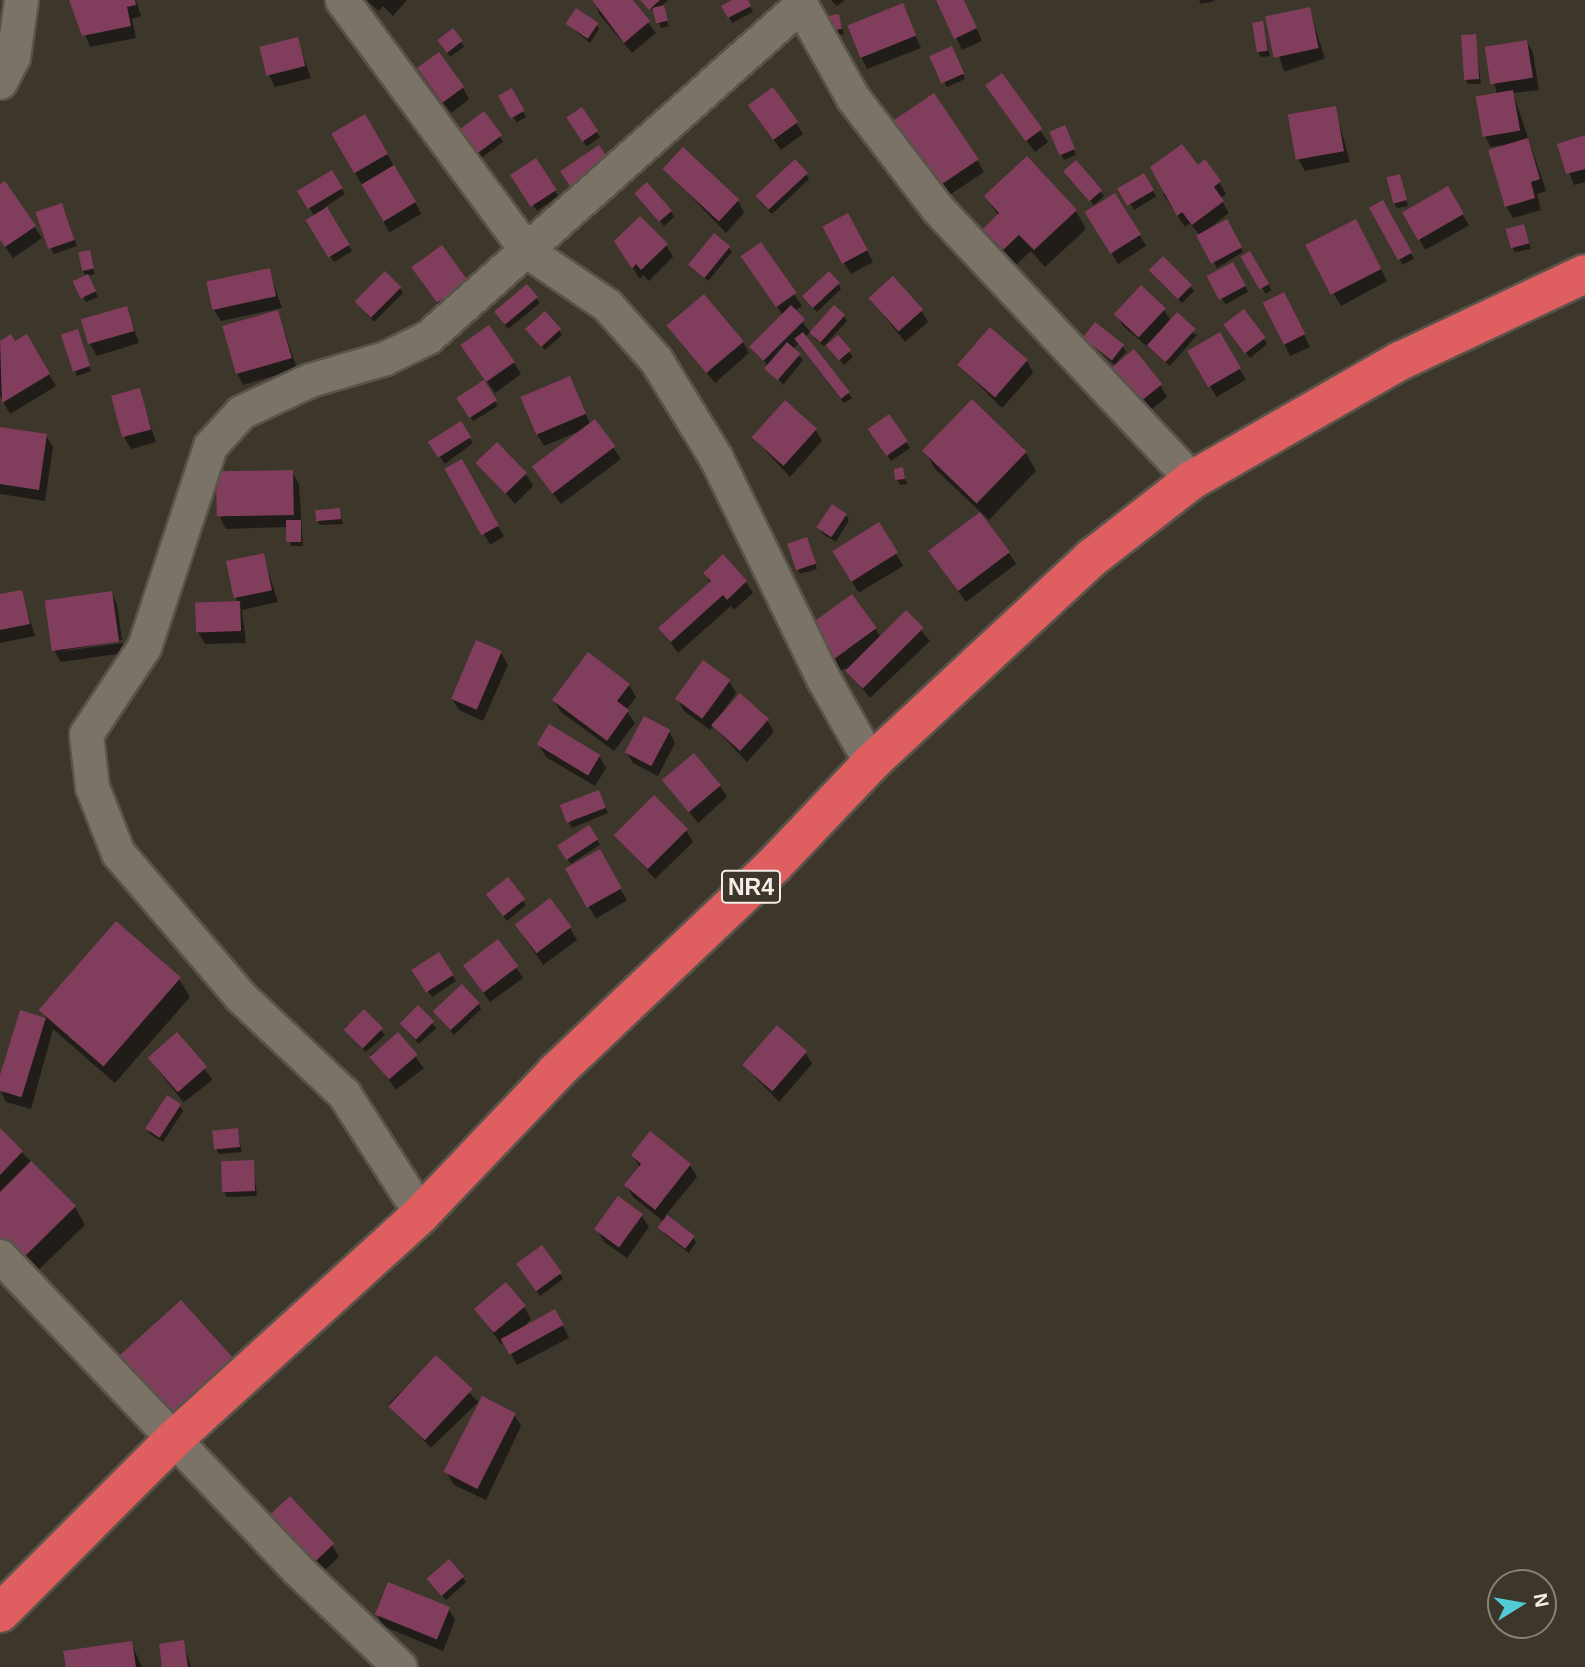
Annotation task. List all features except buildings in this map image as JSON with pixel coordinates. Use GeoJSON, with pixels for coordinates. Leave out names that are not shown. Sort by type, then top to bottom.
{"type":"FeatureCollection","features":[{"type":"Feature","properties":{"kind":"highway","name":"NR4"},"geometry":{"type":"LineString","coordinates":[[0,1613],[174,1439],[421,1214],[556,1072],[774,865],[871,763],[1093,557],[1192,480],[1400,361],[1585,274]]}},
{"type":"Feature","properties":{"kind":"street"},"geometry":{"type":"LineString","coordinates":[[0,82],[13,57],[21,0]]}},
{"type":"Feature","properties":{"kind":"street"},"geometry":{"type":"LineString","coordinates":[[342,0],[527,251],[607,305],[656,360],[716,458],[824,680],[871,763]]}},
{"type":"Feature","properties":{"kind":"street"},"geometry":{"type":"LineString","coordinates":[[421,1214],[344,1094],[240,997],[118,853],[92,787],[86,734],[144,647],[210,446],[241,412],[310,380],[385,358],[428,337],[527,251],[799,3],[853,98],[937,208],[1192,480]]}},
{"type":"Feature","properties":{"kind":"street"},"geometry":{"type":"LineString","coordinates":[[0,1256],[320,1592],[400,1667]]}}]}
